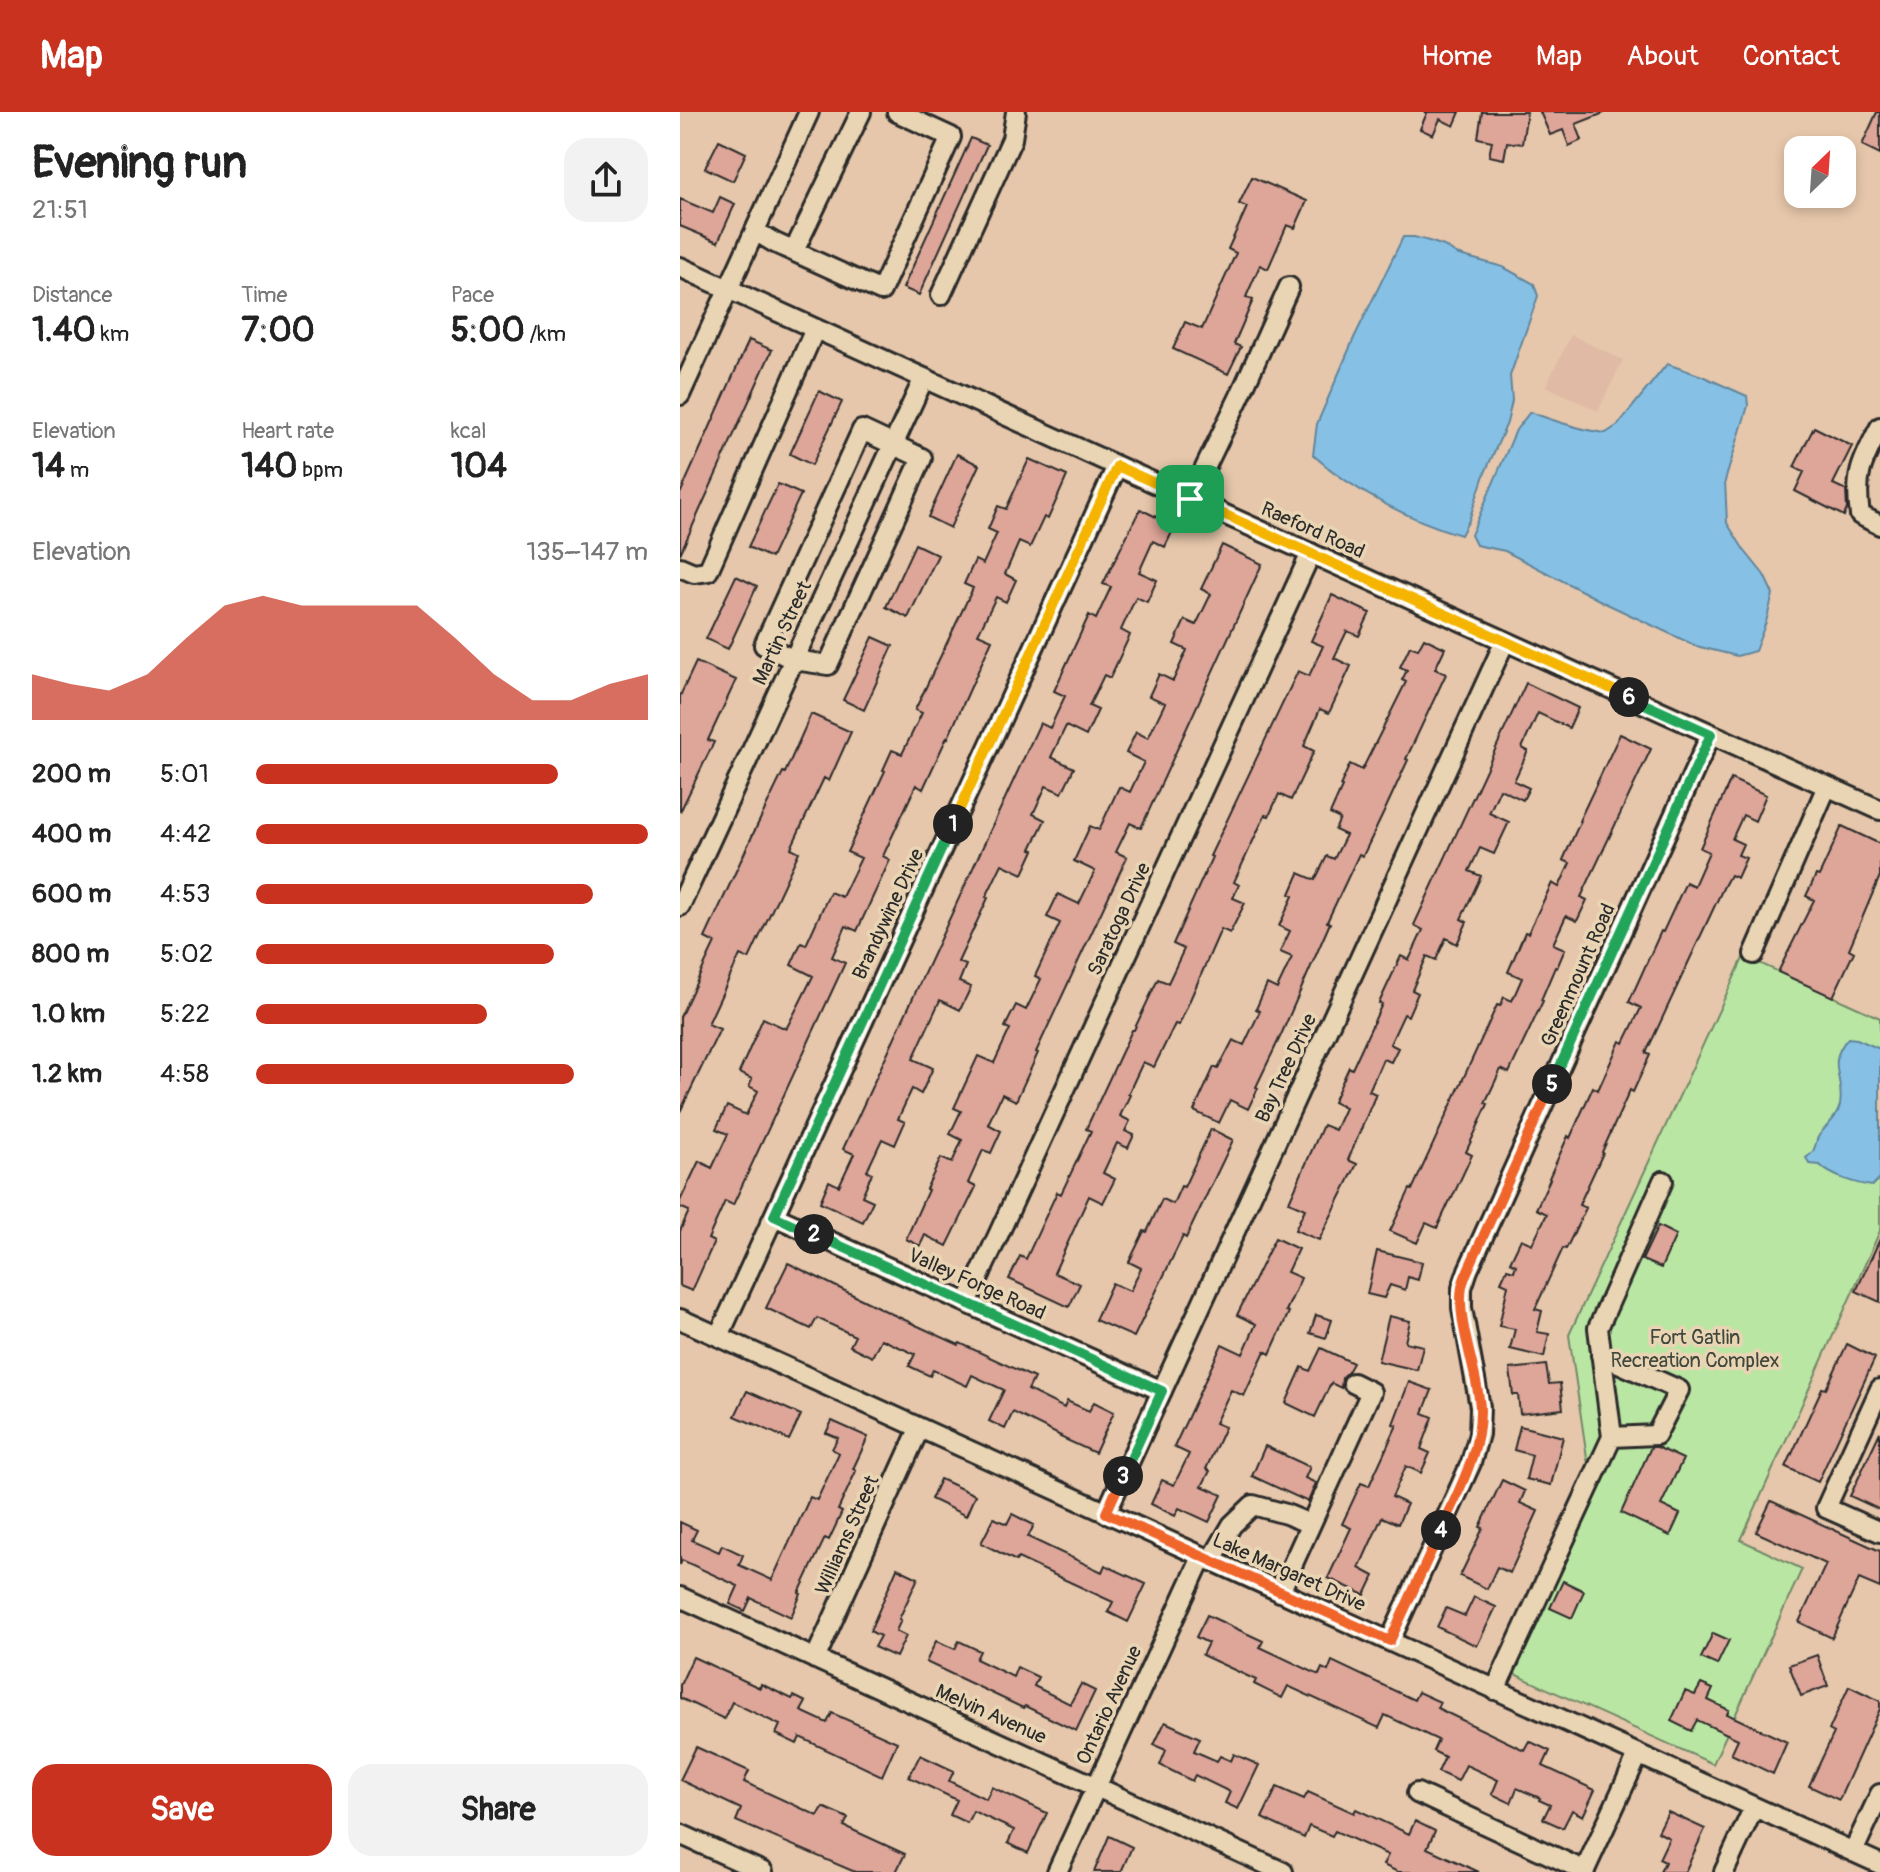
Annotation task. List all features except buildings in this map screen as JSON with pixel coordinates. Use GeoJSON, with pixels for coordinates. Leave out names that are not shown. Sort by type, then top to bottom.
{"type":"FeatureCollection","features":[{"type":"Feature","properties":{"kind":"street"},"geometry":{"type":"LineString","coordinates":[[680,395],[809,112]]}},
{"type":"Feature","properties":{"kind":"street"},"geometry":{"type":"LineString","coordinates":[[794,251],[861,112]]}},
{"type":"Feature","properties":{"kind":"street"},"geometry":{"type":"LineString","coordinates":[[755,231],[881,291],[951,137],[897,112]]}},
{"type":"Feature","properties":{"kind":"street"},"geometry":{"type":"LineString","coordinates":[[941,295],[1012,139],[1016,112]]}},
{"type":"Feature","properties":{"kind":"street","name":"Raeford Road"},"geometry":{"type":"LineString","coordinates":[[680,267],[1880,810]]}},
{"type":"Feature","properties":{"kind":"street"},"geometry":{"type":"LineString","coordinates":[[1190,499],[1289,287]]}},
{"type":"Feature","properties":{"kind":"street"},"geometry":{"type":"LineString","coordinates":[[680,567],[694,573],[708,571],[815,329]]}},
{"type":"Feature","properties":{"kind":"street","name":"Martin Street"},"geometry":{"type":"LineString","coordinates":[[680,906],[924,378]]}},
{"type":"Feature","properties":{"kind":"street"},"geometry":{"type":"LineString","coordinates":[[1880,427],[1860,468],[1857,496],[1860,515],[1880,525]]}},
{"type":"Feature","properties":{"kind":"street"},"geometry":{"type":"LineString","coordinates":[[862,430],[893,444],[922,458],[828,665],[794,660],[764,645],[862,430]]}},
{"type":"Feature","properties":{"kind":"street","name":"Brandywine Drive"},"geometry":{"type":"LineString","coordinates":[[719,1336],[1117,466]]}},
{"type":"Feature","properties":{"kind":"street","name":"Saratoga Drive"},"geometry":{"type":"LineString","coordinates":[[967,1303],[1311,553]]}},
{"type":"Feature","properties":{"kind":"street","name":"Bay Tree Drive"},"geometry":{"type":"LineString","coordinates":[[1106,1513],[1505,641]]}},
{"type":"Feature","properties":{"kind":"street","name":"Greenmount Road"},"geometry":{"type":"LineString","coordinates":[[1390,1641],[1471,1463],[1479,1434],[1480,1407],[1462,1308],[1462,1288],[1468,1270],[1711,734]]}},
{"type":"Feature","properties":{"kind":"street"},"geometry":{"type":"LineString","coordinates":[[1754,954],[1827,786]]}},
{"type":"Feature","properties":{"kind":"street"},"geometry":{"type":"LineString","coordinates":[[1495,1690],[1612,1437],[1598,1328],[1663,1181]]}},
{"type":"Feature","properties":{"kind":"street","name":"Valley Forge Road"},"geometry":{"type":"LineString","coordinates":[[774,1216],[1162,1391]]}},
{"type":"Feature","properties":{"kind":"street","name":"Lake Margaret Drive"},"geometry":{"type":"LineString","coordinates":[[680,1319],[1880,1864]]}},
{"type":"Feature","properties":{"kind":"street"},"geometry":{"type":"LineString","coordinates":[[1601,1355],[1679,1390],[1656,1435],[1612,1437]]}},
{"type":"Feature","properties":{"kind":"street"},"geometry":{"type":"LineString","coordinates":[[1280,1592],[1371,1392],[1353,1383]]}},
{"type":"Feature","properties":{"kind":"street"},"geometry":{"type":"LineString","coordinates":[[1880,1389],[1826,1508],[1880,1532]]}},
{"type":"Feature","properties":{"kind":"street","name":"Williams Street"},"geometry":{"type":"LineString","coordinates":[[815,1659],[919,1429]]}},
{"type":"Feature","properties":{"kind":"street","name":"Ontario Avenue"},"geometry":{"type":"LineString","coordinates":[[1057,1872],[1206,1559],[1232,1525],[1253,1505],[1310,1524]]}},
{"type":"Feature","properties":{"kind":"street","name":"Melvin Avenue"},"geometry":{"type":"LineString","coordinates":[[680,1597],[1283,1872]]}},
{"type":"Feature","properties":{"kind":"street"},"geometry":{"type":"LineString","coordinates":[[1417,1793],[1585,1872],[1638,1755]]}},
{"type":"Feature","properties":{"kind":"street"},"geometry":{"type":"LineString","coordinates":[[1853,1852],[1880,1794]]}},
{"type":"Feature","properties":{"kind":"street"},"geometry":{"type":"LineString","coordinates":[[1724,1872],[1754,1807]]}},
{"type":"Feature","properties":{"kind":"street"},"geometry":{"type":"LineString","coordinates":[[680,1834],[763,1872]]}},
{"type":"Feature","properties":{"kind":"street"},"geometry":{"type":"LineString","coordinates":[[1877,1872],[1880,1864]]}},
{"type":"Feature","properties":{"kind":"shaded area"},"geometry":{"type":"Polygon","coordinates":[[[1571,335],[1623,360],[1598,411],[1546,386],[1571,335]]]}},
{"type":"Feature","properties":{"kind":"green space","name":"Fort Gatlin Recreation Complex"},"geometry":{"type":"Polygon","coordinates":[[[1744,956],[1880,1018],[1880,1231],[1741,1540],[1802,1569],[1713,1764],[1499,1667],[1589,1471],[1569,1335],[1744,956]]]}},
{"type":"Feature","properties":{"kind":"water"},"geometry":{"type":"Polygon","coordinates":[[[1403,237],[1429,241],[1456,254],[1503,267],[1534,284],[1538,296],[1510,376],[1512,401],[1507,423],[1461,535],[1383,503],[1346,481],[1313,455],[1317,424],[1403,237]]]}},
{"type":"Feature","properties":{"kind":"water"},"geometry":{"type":"Polygon","coordinates":[[[1667,364],[1747,396],[1748,406],[1725,481],[1727,523],[1764,575],[1773,594],[1755,651],[1737,656],[1696,646],[1505,551],[1476,545],[1471,535],[1516,430],[1530,412],[1606,433],[1618,425],[1667,364]]]}},
{"type":"Feature","properties":{"kind":"water"},"geometry":{"type":"Polygon","coordinates":[[[1848,1038],[1880,1049],[1880,1178],[1872,1186],[1837,1176],[1820,1165],[1810,1164],[1806,1158],[1813,1152],[1818,1137],[1834,1118],[1840,1105],[1837,1063],[1841,1047],[1848,1038]]]}},
{"type":"Feature","properties":{"kind":"route"},"geometry":{"type":"LineString","coordinates":[[1117,466],[1190,499],[1711,734],[1468,1270],[1462,1288],[1462,1308],[1480,1407],[1479,1434],[1471,1463],[1390,1641],[1106,1513],[1162,1391],[774,1216],[1117,466]]}}]}
